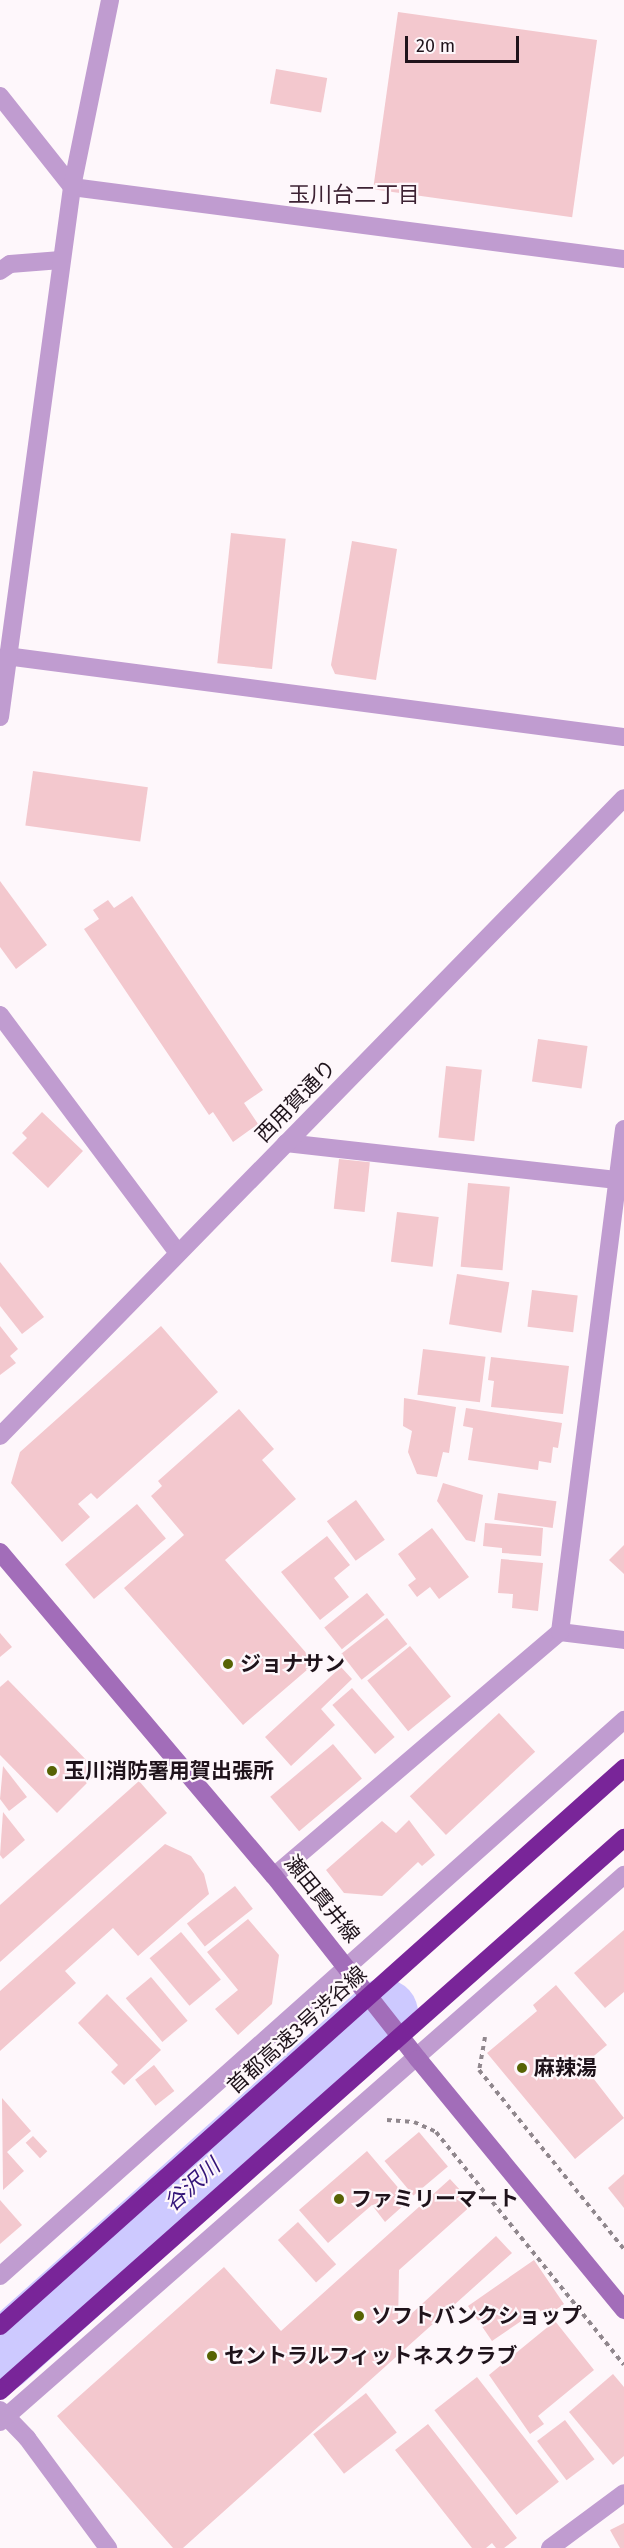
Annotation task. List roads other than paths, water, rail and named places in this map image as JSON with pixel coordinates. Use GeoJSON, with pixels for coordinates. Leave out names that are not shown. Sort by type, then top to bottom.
{"type":"FeatureCollection","features":[{"type":"Feature","properties":{"kind":"highway","name":"首都高速3号渋谷線"},"geometry":{"type":"LineString","coordinates":[[0,2326],[624,1768]]}},
{"type":"Feature","properties":{"kind":"highway"},"geometry":{"type":"LineString","coordinates":[[0,2391],[624,1838]]}},
{"type":"Feature","properties":{"kind":"main road","name":"瀬田貫井線"},"geometry":{"type":"LineString","coordinates":[[0,1552],[274,1876],[348,1966],[418,2059],[624,2310]]}},
{"type":"Feature","properties":{"kind":"street"},"geometry":{"type":"LineString","coordinates":[[0,717],[6,656],[72,187],[110,0]]}},
{"type":"Feature","properties":{"kind":"street"},"geometry":{"type":"LineString","coordinates":[[0,96],[72,187],[624,259]]}},
{"type":"Feature","properties":{"kind":"street"},"geometry":{"type":"LineString","coordinates":[[0,271],[10,264],[61,261]]}},
{"type":"Feature","properties":{"kind":"street"},"geometry":{"type":"LineString","coordinates":[[6,656],[624,737]]}},
{"type":"Feature","properties":{"kind":"street","name":"西用賀通り"},"geometry":{"type":"LineString","coordinates":[[0,1436],[624,798]]}},
{"type":"Feature","properties":{"kind":"street"},"geometry":{"type":"LineString","coordinates":[[0,1016],[178,1253]]}},
{"type":"Feature","properties":{"kind":"street"},"geometry":{"type":"LineString","coordinates":[[274,1876],[560,1632],[621,1180],[624,1129]]}},
{"type":"Feature","properties":{"kind":"street"},"geometry":{"type":"LineString","coordinates":[[286,1143],[621,1180]]}},
{"type":"Feature","properties":{"kind":"street"},"geometry":{"type":"LineString","coordinates":[[560,1632],[624,1640]]}},
{"type":"Feature","properties":{"kind":"street"},"geometry":{"type":"LineString","coordinates":[[0,2276],[624,1720]]}},
{"type":"Feature","properties":{"kind":"street"},"geometry":{"type":"LineString","coordinates":[[108,2548],[2,2416],[418,2059],[624,1875]]}},
{"type":"Feature","properties":{"kind":"street"},"geometry":{"type":"LineString","coordinates":[[550,2548],[624,2493]]}},
{"type":"Feature","properties":{"kind":"waterway","name":"谷沢川"},"geometry":{"type":"LineString","coordinates":[[0,2357],[383,2013]]}},
{"type":"Feature","properties":{"kind":"place","name":"ジョナサン"},"geometry":{"type":"Point","coordinates":[228,1664]}},
{"type":"Feature","properties":{"kind":"place","name":"玉川消防署用賀出張所"},"geometry":{"type":"Point","coordinates":[52,1771]}},
{"type":"Feature","properties":{"kind":"place","name":"麻辣湯"},"geometry":{"type":"Point","coordinates":[522,2068]}},
{"type":"Feature","properties":{"kind":"place","name":"ファミリーマート"},"geometry":{"type":"Point","coordinates":[339,2199]}},
{"type":"Feature","properties":{"kind":"place","name":"ソフトバンクショップ"},"geometry":{"type":"Point","coordinates":[359,2316]}},
{"type":"Feature","properties":{"kind":"place","name":"セントラルフィットネスクラブ"},"geometry":{"type":"Point","coordinates":[212,2356]}},
{"type":"Feature","properties":{"kind":"district","name":"玉川台二丁目"},"geometry":{"type":"Point","coordinates":[354,195]}}]}
